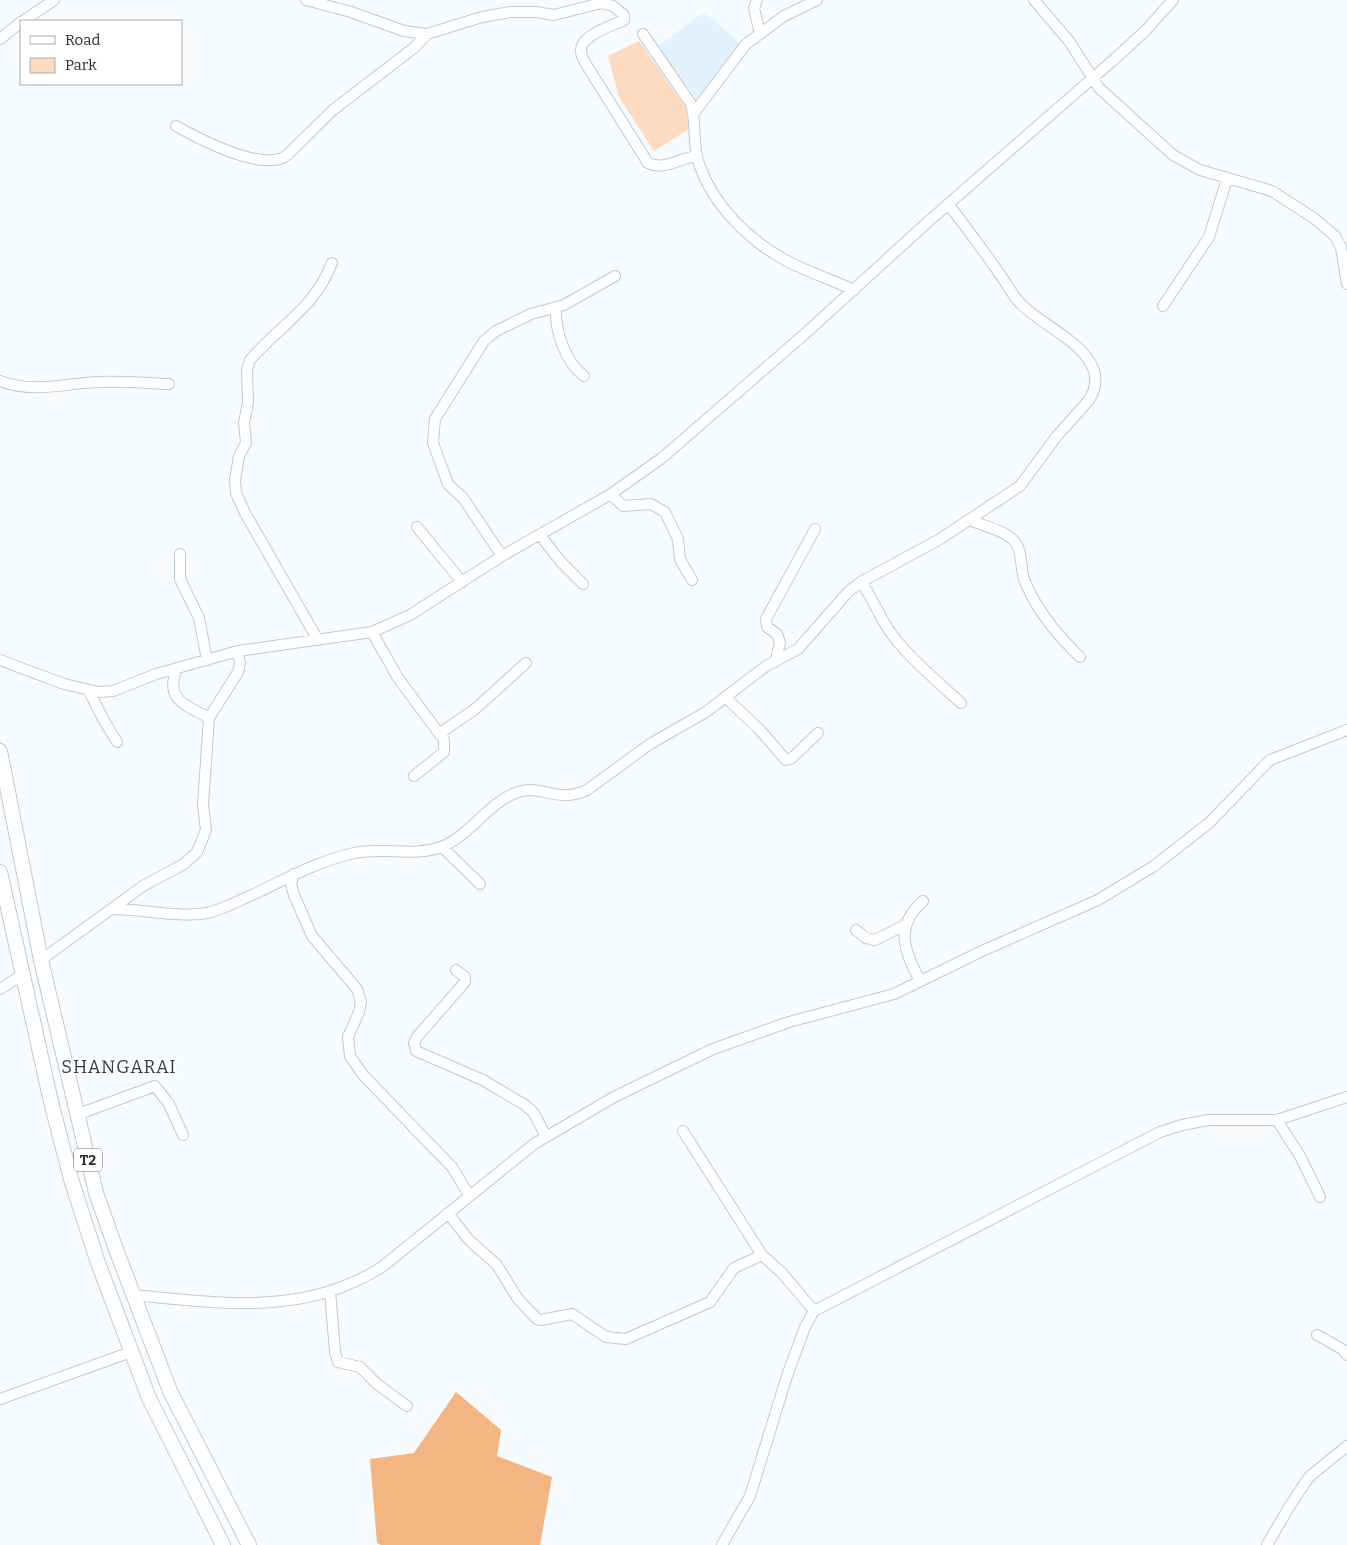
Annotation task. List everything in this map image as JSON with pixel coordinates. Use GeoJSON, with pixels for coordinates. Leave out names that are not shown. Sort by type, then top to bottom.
{"type":"FeatureCollection","features":[{"type":"Feature","properties":{"kind":"highway","name":"T2"},"geometry":{"type":"LineString","coordinates":[[0,752],[6,818],[96,1193],[132,1294],[170,1391],[249,1545]]}},
{"type":"Feature","properties":{"kind":"highway","name":"T2"},"geometry":{"type":"LineString","coordinates":[[0,872],[51,1102],[71,1179],[98,1263],[150,1398],[223,1545]]}},
{"type":"Feature","properties":{"kind":"street"},"geometry":{"type":"LineString","coordinates":[[25,20],[54,0]]}},
{"type":"Feature","properties":{"kind":"street"},"geometry":{"type":"LineString","coordinates":[[306,0],[351,12],[404,31],[427,34],[496,14],[536,12],[560,14],[601,3],[619,10],[624,15],[624,20],[588,38],[582,45],[581,53],[589,70],[648,163],[655,166],[665,166],[686,157],[696,156]]}},
{"type":"Feature","properties":{"kind":"street"},"geometry":{"type":"LineString","coordinates":[[536,12],[537,0]]}},
{"type":"Feature","properties":{"kind":"street"},"geometry":{"type":"LineString","coordinates":[[757,0],[754,8],[759,30]]}},
{"type":"Feature","properties":{"kind":"street"},"geometry":{"type":"LineString","coordinates":[[694,113],[746,44],[784,16],[817,0]]}},
{"type":"Feature","properties":{"kind":"street"},"geometry":{"type":"LineString","coordinates":[[1034,0],[1069,41],[1091,78],[1154,140],[1185,164],[1280,195],[1315,219],[1343,242],[1347,284]]}},
{"type":"Feature","properties":{"kind":"street"},"geometry":{"type":"LineString","coordinates":[[0,660],[89,691],[113,691],[176,669],[238,651],[372,632],[410,615],[502,556],[611,494],[662,458],[1146,30],[1172,0]]}},
{"type":"Feature","properties":{"kind":"street"},"geometry":{"type":"LineString","coordinates":[[0,39],[20,24]]}},
{"type":"Feature","properties":{"kind":"street"},"geometry":{"type":"LineString","coordinates":[[176,126],[230,151],[265,160],[278,161],[286,156],[333,110],[415,47],[427,34]]}},
{"type":"Feature","properties":{"kind":"street"},"geometry":{"type":"LineString","coordinates":[[643,34],[688,98],[694,113],[696,156],[708,185],[720,204],[756,241],[787,261],[854,290]]}},
{"type":"Feature","properties":{"kind":"street"},"geometry":{"type":"LineString","coordinates":[[1163,306],[1209,237],[1227,179]]}},
{"type":"Feature","properties":{"kind":"street"},"geometry":{"type":"LineString","coordinates":[[112,909],[204,913],[238,901],[312,866],[354,853],[427,850],[442,847],[505,799],[518,792],[535,790],[564,797],[577,795],[588,790],[650,744],[699,717],[766,666],[805,643],[849,591],[861,582],[940,539],[970,520],[1026,479],[1057,436],[1089,400],[1096,379],[1090,364],[1063,333],[1040,320],[1020,304],[949,205]]}},
{"type":"Feature","properties":{"kind":"street"},"geometry":{"type":"LineString","coordinates":[[318,640],[245,513],[236,493],[235,480],[239,456],[246,443],[244,422],[248,403],[247,370],[250,360],[310,302],[323,283],[332,263]]}},
{"type":"Feature","properties":{"kind":"street"},"geometry":{"type":"LineString","coordinates":[[502,556],[463,498],[448,484],[433,443],[435,419],[489,337],[515,320],[556,308],[615,276]]}},
{"type":"Feature","properties":{"kind":"street"},"geometry":{"type":"LineString","coordinates":[[556,308],[558,325],[567,355],[576,369],[584,376]]}},
{"type":"Feature","properties":{"kind":"street"},"geometry":{"type":"LineString","coordinates":[[0,381],[13,385],[44,388],[98,382],[169,384]]}},
{"type":"Feature","properties":{"kind":"street"},"geometry":{"type":"LineString","coordinates":[[611,494],[623,506],[645,503],[665,512],[678,539],[680,559],[692,580]]}},
{"type":"Feature","properties":{"kind":"street"},"geometry":{"type":"LineString","coordinates":[[970,520],[1003,533],[1016,543],[1024,578],[1038,606],[1068,646],[1080,657]]}},
{"type":"Feature","properties":{"kind":"street"},"geometry":{"type":"LineString","coordinates":[[417,527],[462,582]]}},
{"type":"Feature","properties":{"kind":"street"},"geometry":{"type":"LineString","coordinates":[[775,662],[780,643],[777,634],[766,628],[766,619],[815,529]]}},
{"type":"Feature","properties":{"kind":"street"},"geometry":{"type":"LineString","coordinates":[[540,535],[583,584]]}},
{"type":"Feature","properties":{"kind":"street"},"geometry":{"type":"LineString","coordinates":[[180,554],[180,579],[199,618],[207,660]]}},
{"type":"Feature","properties":{"kind":"street"},"geometry":{"type":"LineString","coordinates":[[861,582],[873,599],[879,615],[896,641],[960,703]]}},
{"type":"Feature","properties":{"kind":"street"},"geometry":{"type":"LineString","coordinates":[[372,632],[398,678],[440,733],[446,746],[444,752],[414,776]]}},
{"type":"Feature","properties":{"kind":"street"},"geometry":{"type":"LineString","coordinates":[[41,960],[143,886],[184,864],[197,852],[206,830],[203,804],[209,718],[238,672],[240,663],[238,651]]}},
{"type":"Feature","properties":{"kind":"street"},"geometry":{"type":"LineString","coordinates":[[440,733],[474,710],[526,663]]}},
{"type":"Feature","properties":{"kind":"street"},"geometry":{"type":"LineString","coordinates":[[176,669],[172,685],[177,698],[209,718]]}},
{"type":"Feature","properties":{"kind":"street"},"geometry":{"type":"LineString","coordinates":[[89,691],[103,719],[118,742]]}},
{"type":"Feature","properties":{"kind":"street"},"geometry":{"type":"LineString","coordinates":[[726,697],[759,728],[786,760],[792,758],[818,733]]}},
{"type":"Feature","properties":{"kind":"street"},"geometry":{"type":"LineString","coordinates":[[132,1294],[223,1304],[258,1304],[301,1300],[364,1278],[382,1267],[469,1196],[546,1137],[614,1096],[713,1049],[788,1022],[880,999],[982,951],[1075,911],[1121,888],[1154,866],[1210,823],[1270,760],[1347,730]]}},
{"type":"Feature","properties":{"kind":"street"},"geometry":{"type":"LineString","coordinates":[[442,847],[480,884]]}},
{"type":"Feature","properties":{"kind":"street"},"geometry":{"type":"LineString","coordinates":[[294,874],[291,884],[294,895],[312,936],[357,989],[361,1002],[359,1012],[348,1037],[350,1056],[363,1075],[452,1167],[469,1196]]}},
{"type":"Feature","properties":{"kind":"street"},"geometry":{"type":"LineString","coordinates":[[920,981],[907,951],[904,937],[905,925],[914,909],[923,901]]}},
{"type":"Feature","properties":{"kind":"street"},"geometry":{"type":"LineString","coordinates":[[856,930],[866,938],[874,940],[905,925]]}},
{"type":"Feature","properties":{"kind":"street"},"geometry":{"type":"LineString","coordinates":[[456,970],[465,977],[465,982],[420,1031],[414,1043],[416,1052],[483,1080],[525,1105],[537,1118],[546,1137]]}},
{"type":"Feature","properties":{"kind":"street"},"geometry":{"type":"LineString","coordinates":[[0,989],[24,974]]}},
{"type":"Feature","properties":{"kind":"street"},"geometry":{"type":"LineString","coordinates":[[76,1115],[155,1086],[169,1104],[183,1135]]}},
{"type":"Feature","properties":{"kind":"street"},"geometry":{"type":"LineString","coordinates":[[722,1545],[750,1496],[787,1376],[805,1327],[814,1311],[1160,1132],[1208,1120],[1277,1120],[1347,1098]]}},
{"type":"Feature","properties":{"kind":"street"},"geometry":{"type":"LineString","coordinates":[[1277,1120],[1300,1156],[1320,1197]]}},
{"type":"Feature","properties":{"kind":"street"},"geometry":{"type":"LineString","coordinates":[[683,1131],[762,1255],[782,1273],[814,1311]]}},
{"type":"Feature","properties":{"kind":"street"},"geometry":{"type":"LineString","coordinates":[[448,1213],[468,1240],[497,1265],[518,1298],[537,1319],[541,1320],[572,1314],[598,1332],[618,1340],[635,1336],[710,1302],[734,1268],[762,1255]]}},
{"type":"Feature","properties":{"kind":"street"},"geometry":{"type":"LineString","coordinates":[[330,1291],[335,1352],[338,1362],[360,1367],[377,1384],[407,1406]]}},
{"type":"Feature","properties":{"kind":"street"},"geometry":{"type":"LineString","coordinates":[[1317,1335],[1342,1349],[1347,1355]]}},
{"type":"Feature","properties":{"kind":"street"},"geometry":{"type":"LineString","coordinates":[[0,1399],[131,1352]]}},
{"type":"Feature","properties":{"kind":"street"},"geometry":{"type":"LineString","coordinates":[[1267,1545],[1288,1506],[1309,1477],[1347,1446]]}},
{"type":"Feature","properties":{"kind":"shaded area"},"geometry":{"type":"Polygon","coordinates":[[[704,12],[741,44],[699,102],[657,47],[704,12]]]}},
{"type":"Feature","properties":{"kind":"shaded area"},"geometry":{"type":"Polygon","coordinates":[[[456,1392],[501,1430],[497,1456],[552,1477],[540,1545],[381,1545],[377,1543],[370,1459],[414,1453],[456,1392]]]}},
{"type":"Feature","properties":{"kind":"green space"},"geometry":{"type":"Polygon","coordinates":[[[639,41],[686,108],[689,129],[654,151],[619,97],[608,56],[639,41]]]}},
{"type":"Feature","properties":{"kind":"district","name":"SHANGARAI"},"geometry":{"type":"Point","coordinates":[119,1067]}}]}
